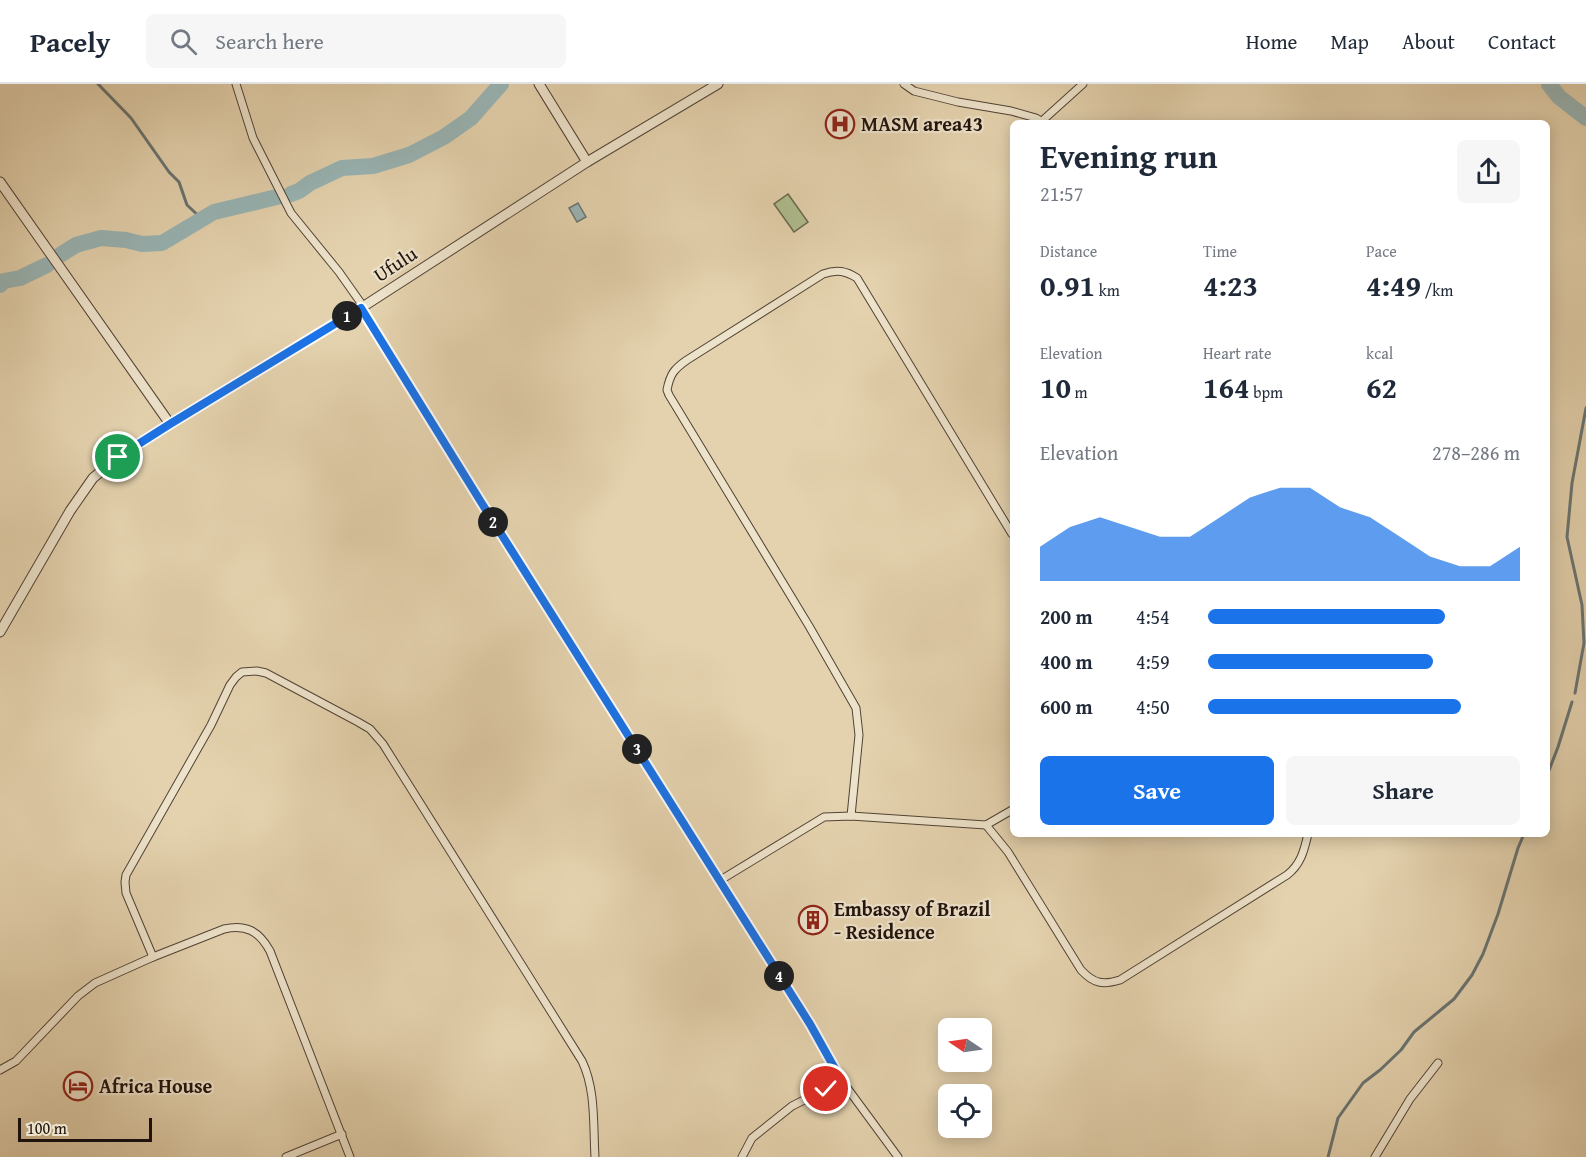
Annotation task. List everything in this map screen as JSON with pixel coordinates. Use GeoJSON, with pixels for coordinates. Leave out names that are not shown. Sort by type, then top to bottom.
{"type":"FeatureCollection","features":[{"type":"Feature","properties":{"kind":"street"},"geometry":{"type":"LineString","coordinates":[[236,84],[253,138],[291,213],[362,307],[481,502],[810,1024],[844,1085],[898,1157]]}},
{"type":"Feature","properties":{"kind":"street"},"geometry":{"type":"LineString","coordinates":[[539,84],[587,162]]}},
{"type":"Feature","properties":{"kind":"street","name":"Ufulu"},"geometry":{"type":"LineString","coordinates":[[0,632],[59,528],[93,478],[118,457],[362,307],[587,162],[718,84]]}},
{"type":"Feature","properties":{"kind":"street"},"geometry":{"type":"LineString","coordinates":[[904,84],[914,91],[958,102],[1011,111],[1037,120]]}},
{"type":"Feature","properties":{"kind":"street"},"geometry":{"type":"LineString","coordinates":[[1045,120],[1083,84]]}},
{"type":"Feature","properties":{"kind":"street"},"geometry":{"type":"LineString","coordinates":[[0,182],[170,424]]}},
{"type":"Feature","properties":{"kind":"street"},"geometry":{"type":"LineString","coordinates":[[851,816],[858,746],[856,708],[803,616],[669,396],[667,390],[671,375],[687,360],[823,274],[832,271],[846,272],[857,278],[1010,531]]}},
{"type":"Feature","properties":{"kind":"street"},"geometry":{"type":"LineString","coordinates":[[153,957],[126,893],[126,876],[211,725],[230,685],[242,672],[250,670],[266,673],[370,729],[383,744],[582,1061],[591,1087],[595,1157]]}},
{"type":"Feature","properties":{"kind":"street"},"geometry":{"type":"LineString","coordinates":[[719,881],[824,817],[851,816],[986,825],[1010,811]]}},
{"type":"Feature","properties":{"kind":"street"},"geometry":{"type":"LineString","coordinates":[[986,825],[1008,852],[1082,970],[1089,978],[1109,983],[1120,980],[1287,876],[1300,862],[1307,837]]}},
{"type":"Feature","properties":{"kind":"street"},"geometry":{"type":"LineString","coordinates":[[0,1070],[16,1061],[88,987],[153,957],[230,928],[244,928],[251,930],[261,938],[270,951],[350,1157]]}},
{"type":"Feature","properties":{"kind":"street"},"geometry":{"type":"LineString","coordinates":[[1376,1157],[1410,1099],[1438,1063]]}},
{"type":"Feature","properties":{"kind":"street"},"geometry":{"type":"LineString","coordinates":[[742,1157],[752,1138],[792,1106],[826,1089],[844,1085]]}},
{"type":"Feature","properties":{"kind":"street"},"geometry":{"type":"LineString","coordinates":[[286,1157],[342,1134]]}},
{"type":"Feature","properties":{"kind":"green space"},"geometry":{"type":"Polygon","coordinates":[[[788,194],[808,222],[794,232],[774,204],[788,194]]]}},
{"type":"Feature","properties":{"kind":"water"},"geometry":{"type":"Polygon","coordinates":[[[578,203],[586,217],[577,222],[569,208],[578,203]]]}},
{"type":"Feature","properties":{"kind":"waterway"},"geometry":{"type":"LineString","coordinates":[[98,84],[131,118],[169,172],[179,182],[187,205],[202,219]]}},
{"type":"Feature","properties":{"kind":"waterway"},"geometry":{"type":"LineString","coordinates":[[291,194],[342,168],[373,166],[409,155],[444,137],[471,118],[501,84]]}},
{"type":"Feature","properties":{"kind":"waterway"},"geometry":{"type":"LineString","coordinates":[[1549,84],[1559,97],[1586,118]]}},
{"type":"Feature","properties":{"kind":"waterway"},"geometry":{"type":"LineString","coordinates":[[60,255],[76,245],[101,238],[142,244],[162,243],[214,212],[281,196]]}},
{"type":"Feature","properties":{"kind":"waterway"},"geometry":{"type":"LineString","coordinates":[[0,285],[4,281],[20,278],[47,265]]}},
{"type":"Feature","properties":{"kind":"waterway"},"geometry":{"type":"LineString","coordinates":[[1575,693],[1584,643],[1582,605],[1567,537],[1572,483],[1586,408]]}},
{"type":"Feature","properties":{"kind":"waterway"},"geometry":{"type":"LineString","coordinates":[[1550,768],[1572,702]]}},
{"type":"Feature","properties":{"kind":"waterway"},"geometry":{"type":"LineString","coordinates":[[1328,1157],[1338,1118],[1363,1083],[1401,1050],[1414,1032],[1454,999],[1472,975],[1483,954],[1498,914],[1523,837]]}},
{"type":"Feature","properties":{"kind":"place","name":"MASM area43"},"geometry":{"type":"Point","coordinates":[840,124]}},
{"type":"Feature","properties":{"kind":"place","name":"Embassy of Brazil - Residence"},"geometry":{"type":"Point","coordinates":[813,920]}},
{"type":"Feature","properties":{"kind":"place","name":"Africa House"},"geometry":{"type":"Point","coordinates":[78,1086]}},
{"type":"Feature","properties":{"kind":"route"},"geometry":{"type":"LineString","coordinates":[[118,457],[361,308],[810,1024],[844,1085],[826,1089]]}}]}
